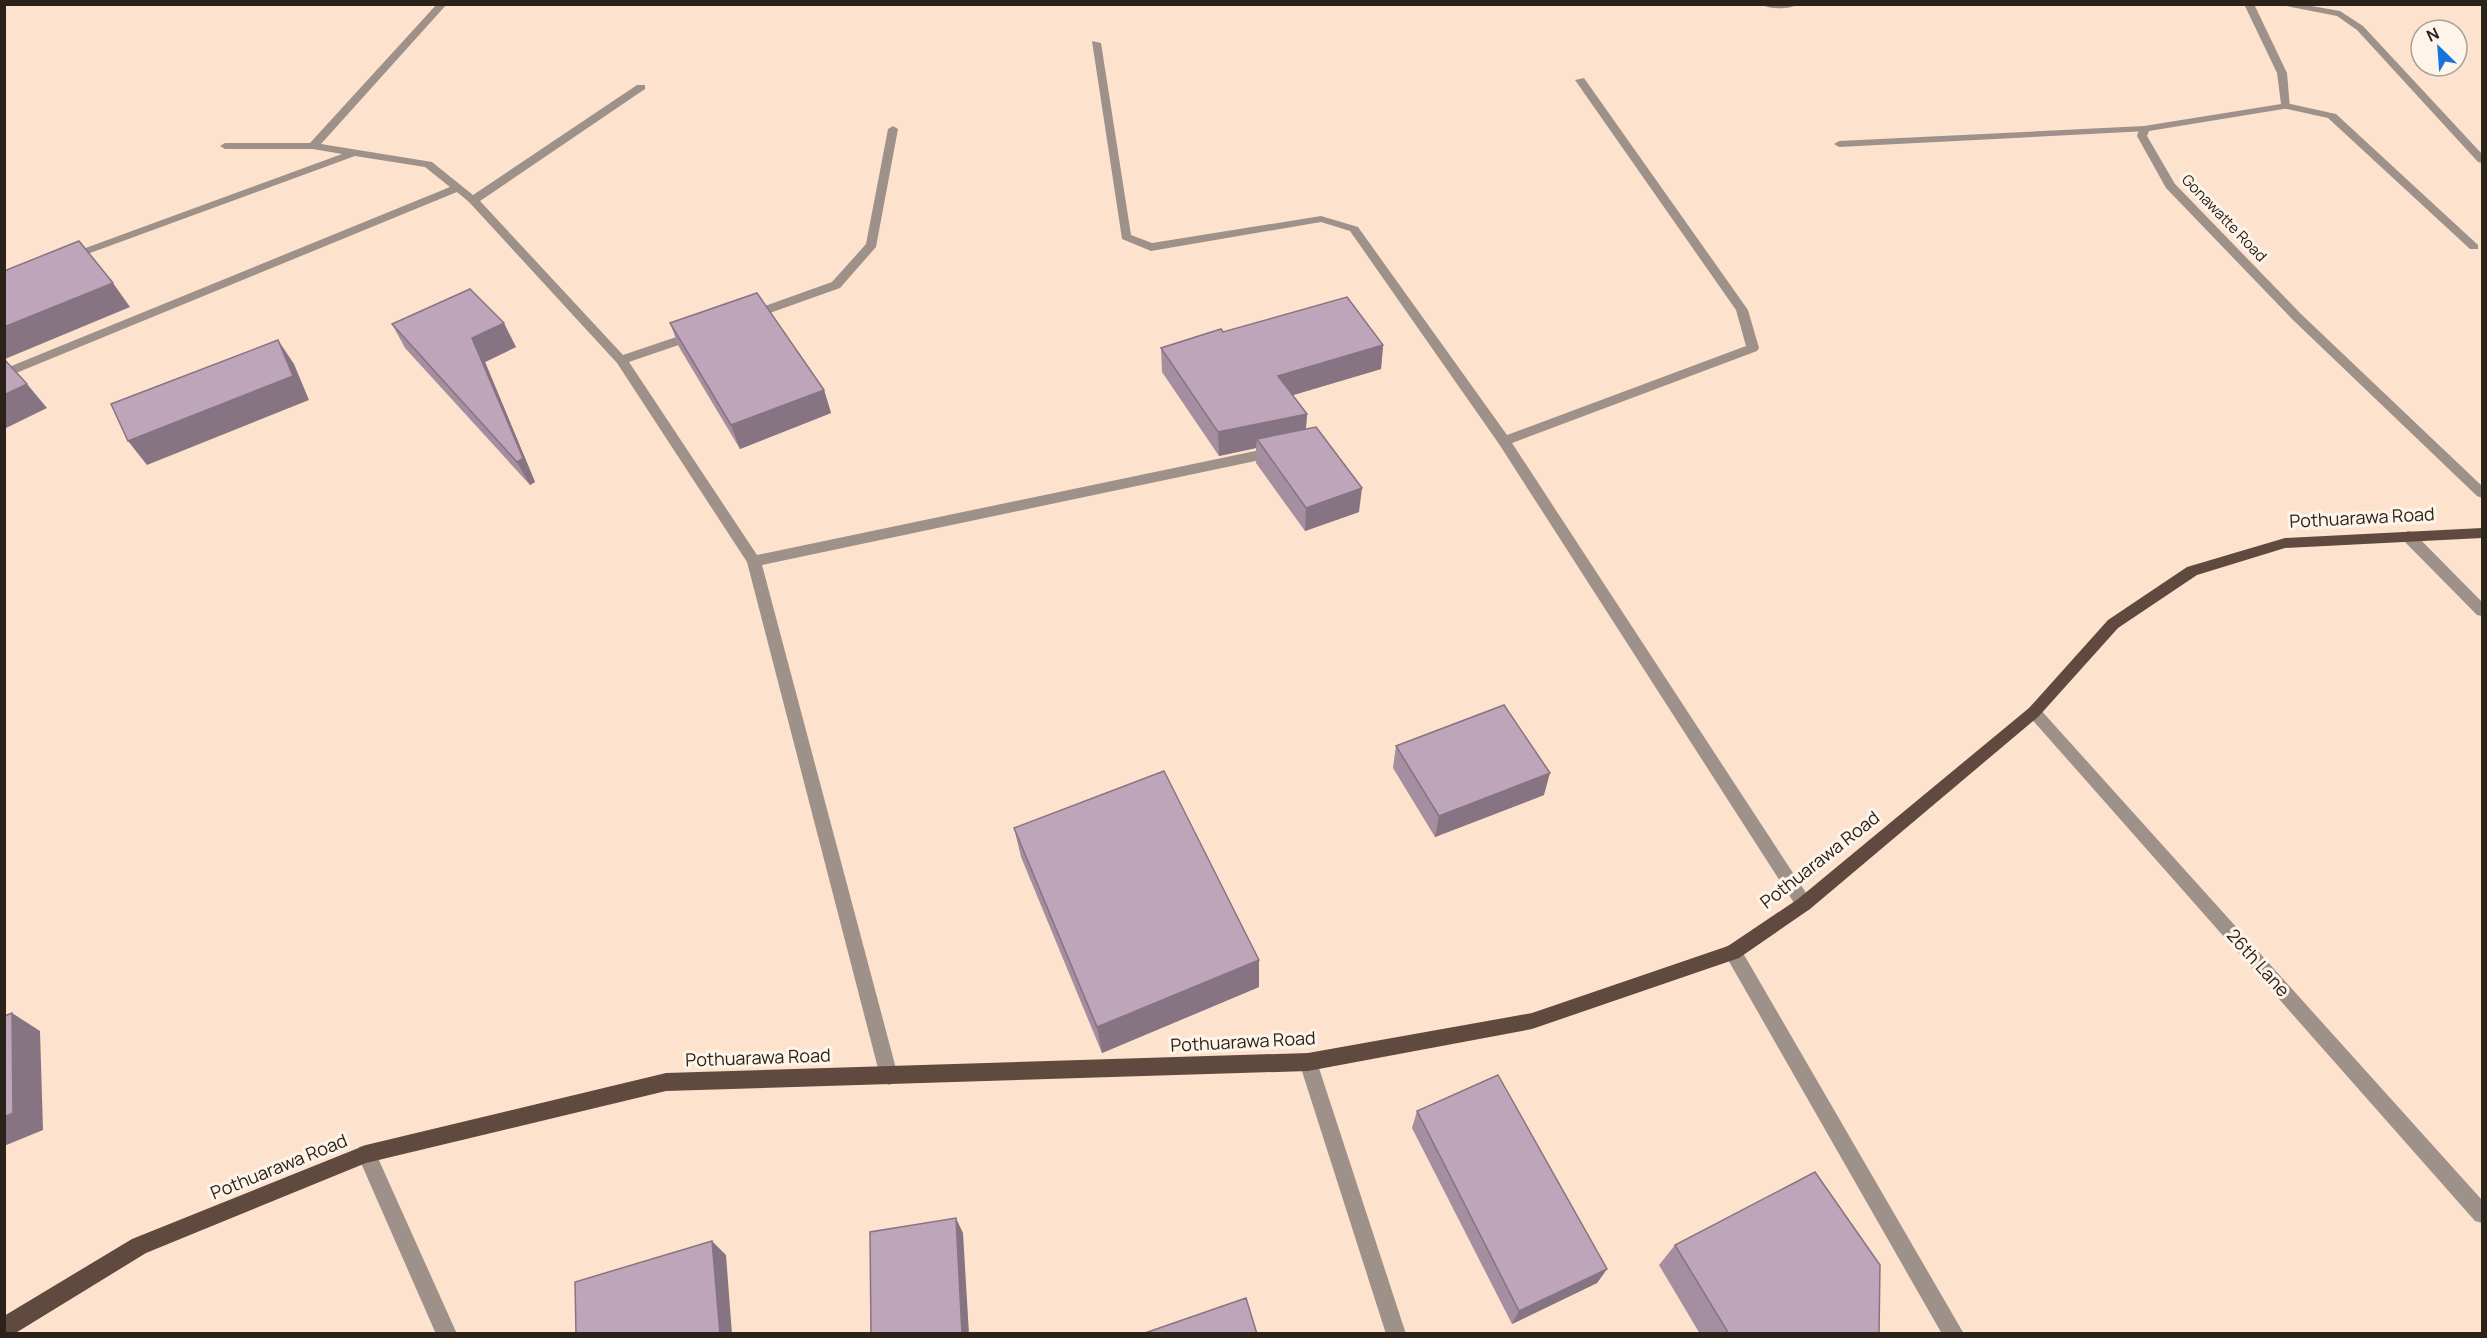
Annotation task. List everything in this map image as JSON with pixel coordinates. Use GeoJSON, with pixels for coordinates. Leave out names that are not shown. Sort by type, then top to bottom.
{"type":"FeatureCollection","features":[{"type":"Feature","properties":{"kind":"main road","name":"Pothuarawa Road"},"geometry":{"type":"LineString","coordinates":[[4,1328],[139,1246],[366,1154],[666,1082],[1308,1062],[1532,1021],[1733,952],[1804,904],[2034,712],[2113,624],[2192,571],[2285,543],[2482,533]]}},
{"type":"Feature","properties":{"kind":"street"},"geometry":{"type":"LineString","coordinates":[[313,146],[443,4]]}},
{"type":"Feature","properties":{"kind":"street"},"geometry":{"type":"LineString","coordinates":[[1768,5],[1795,4]]}},
{"type":"Feature","properties":{"kind":"street"},"geometry":{"type":"LineString","coordinates":[[2249,4],[2282,73],[2286,106]]}},
{"type":"Feature","properties":{"kind":"street"},"geometry":{"type":"LineString","coordinates":[[2280,4],[2340,14],[2360,28],[2482,160]]}},
{"type":"Feature","properties":{"kind":"street"},"geometry":{"type":"LineString","coordinates":[[1096,43],[1126,237],[1150,247],[1322,219],[1354,229],[1504,441],[1804,904]]}},
{"type":"Feature","properties":{"kind":"street"},"geometry":{"type":"LineString","coordinates":[[1504,441],[1753,348],[1742,310],[1580,80]]}},
{"type":"Feature","properties":{"kind":"street"},"geometry":{"type":"LineString","coordinates":[[473,200],[641,87]]}},
{"type":"Feature","properties":{"kind":"street"},"geometry":{"type":"LineString","coordinates":[[1839,144],[2144,129],[2286,106],[2332,116],[2474,248]]}},
{"type":"Feature","properties":{"kind":"street"},"geometry":{"type":"LineString","coordinates":[[734,321],[836,285],[872,244],[893,129]]}},
{"type":"Feature","properties":{"kind":"street","name":"Gonawatte Road"},"geometry":{"type":"LineString","coordinates":[[2144,129],[2142,136],[2170,186],[2297,317],[2482,494]]}},
{"type":"Feature","properties":{"kind":"street"},"geometry":{"type":"LineString","coordinates":[[225,147],[313,146],[428,164],[473,200],[621,360],[754,561],[889,1076]]}},
{"type":"Feature","properties":{"kind":"street"},"geometry":{"type":"LineString","coordinates":[[61,260],[353,153]]}},
{"type":"Feature","properties":{"kind":"street"},"geometry":{"type":"LineString","coordinates":[[4,374],[458,188]]}},
{"type":"Feature","properties":{"kind":"street"},"geometry":{"type":"LineString","coordinates":[[621,360],[712,329]]}},
{"type":"Feature","properties":{"kind":"street"},"geometry":{"type":"LineString","coordinates":[[754,561],[1291,448]]}},
{"type":"Feature","properties":{"kind":"street"},"geometry":{"type":"LineString","coordinates":[[2408,536],[2482,611]]}},
{"type":"Feature","properties":{"kind":"street","name":"26th Lane"},"geometry":{"type":"LineString","coordinates":[[2034,712],[2482,1214]]}},
{"type":"Feature","properties":{"kind":"street"},"geometry":{"type":"LineString","coordinates":[[1733,952],[1954,1334]]}},
{"type":"Feature","properties":{"kind":"street"},"geometry":{"type":"LineString","coordinates":[[1308,1062],[1396,1334]]}},
{"type":"Feature","properties":{"kind":"street"},"geometry":{"type":"LineString","coordinates":[[366,1154],[447,1334]]}},
{"type":"Feature","properties":{"kind":"building"},"geometry":{"type":"Polygon","coordinates":[[[79,241],[113,283],[4,327],[4,271],[79,241]]]}},
{"type":"Feature","properties":{"kind":"building"},"geometry":{"type":"Polygon","coordinates":[[[470,289],[504,323],[472,338],[523,458],[517,462],[392,324],[470,289]]]}},
{"type":"Feature","properties":{"kind":"building"},"geometry":{"type":"Polygon","coordinates":[[[757,293],[824,390],[731,425],[670,323],[757,293]]]}},
{"type":"Feature","properties":{"kind":"building"},"geometry":{"type":"Polygon","coordinates":[[[1347,297],[1383,345],[1278,376],[1307,414],[1218,432],[1161,348],[1221,329],[1223,332],[1347,297]]]}},
{"type":"Feature","properties":{"kind":"building"},"geometry":{"type":"Polygon","coordinates":[[[278,340],[293,376],[128,441],[111,404],[278,340]]]}},
{"type":"Feature","properties":{"kind":"building"},"geometry":{"type":"Polygon","coordinates":[[[4,359],[27,384],[4,395],[4,359]]]}},
{"type":"Feature","properties":{"kind":"building"},"geometry":{"type":"Polygon","coordinates":[[[1316,427],[1362,488],[1306,508],[1257,439],[1316,427]]]}},
{"type":"Feature","properties":{"kind":"building"},"geometry":{"type":"Polygon","coordinates":[[[1504,705],[1550,773],[1439,816],[1396,746],[1504,705]]]}},
{"type":"Feature","properties":{"kind":"building"},"geometry":{"type":"Polygon","coordinates":[[[1164,771],[1259,960],[1097,1027],[1014,828],[1164,771]]]}},
{"type":"Feature","properties":{"kind":"building"},"geometry":{"type":"Polygon","coordinates":[[[12,1013],[13,1113],[4,1117],[4,1016],[12,1013]]]}},
{"type":"Feature","properties":{"kind":"building"},"geometry":{"type":"Polygon","coordinates":[[[1498,1075],[1607,1269],[1519,1311],[1417,1111],[1498,1075]]]}},
{"type":"Feature","properties":{"kind":"building"},"geometry":{"type":"Polygon","coordinates":[[[1815,1172],[1880,1265],[1879,1334],[1729,1334],[1675,1245],[1815,1172]]]}},
{"type":"Feature","properties":{"kind":"building"},"geometry":{"type":"Polygon","coordinates":[[[956,1218],[962,1334],[871,1334],[870,1232],[956,1218]]]}},
{"type":"Feature","properties":{"kind":"building"},"geometry":{"type":"Polygon","coordinates":[[[712,1241],[720,1334],[576,1334],[575,1282],[712,1241]]]}},
{"type":"Feature","properties":{"kind":"building"},"geometry":{"type":"Polygon","coordinates":[[[1246,1298],[1257,1334],[1142,1334],[1246,1298]]]}}]}
